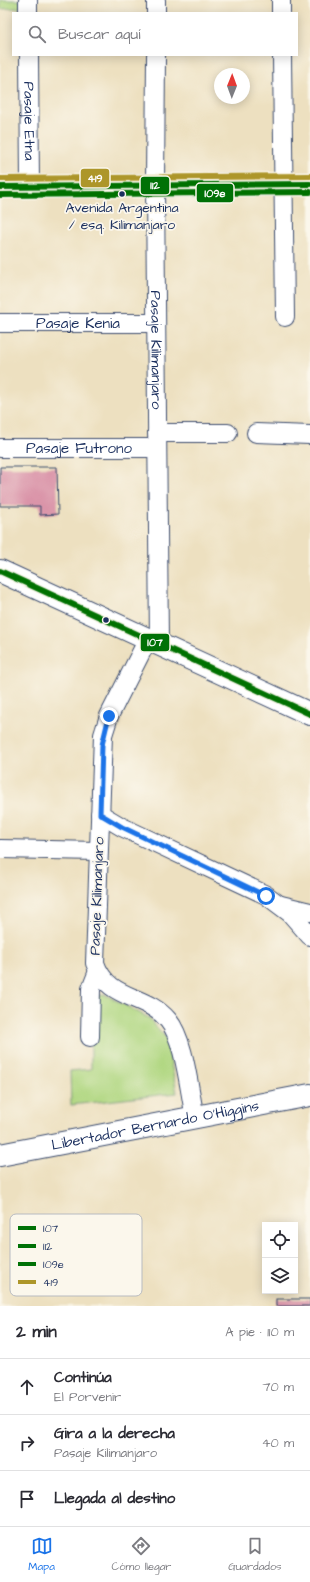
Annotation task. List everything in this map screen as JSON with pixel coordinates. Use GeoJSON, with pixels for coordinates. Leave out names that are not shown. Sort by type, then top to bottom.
{"type":"FeatureCollection","features":[{"type":"Feature","properties":{"kind":"main road"},"geometry":{"type":"LineString","coordinates":[[0,187],[310,184]]}},
{"type":"Feature","properties":{"kind":"street"},"geometry":{"type":"LineString","coordinates":[[28,0],[28,12]]}},
{"type":"Feature","properties":{"kind":"street"},"geometry":{"type":"LineString","coordinates":[[156,0],[156,12]]}},
{"type":"Feature","properties":{"kind":"street"},"geometry":{"type":"LineString","coordinates":[[281,0],[281,12]]}},
{"type":"Feature","properties":{"kind":"street","name":"Pasaje Etna"},"geometry":{"type":"LineString","coordinates":[[29,56],[30,187]]}},
{"type":"Feature","properties":{"kind":"street","name":"Pasaje Kilimanjaro"},"geometry":{"type":"LineString","coordinates":[[156,56],[155,186],[157,440],[154,642],[113,707],[106,725],[102,745],[95,955],[98,971],[102,978],[114,990],[156,1009],[174,1028],[180,1044],[195,1117]]}},
{"type":"Feature","properties":{"kind":"street"},"geometry":{"type":"LineString","coordinates":[[282,56],[285,317]]}},
{"type":"Feature","properties":{"kind":"street","name":"Pasaje Kenia"},"geometry":{"type":"LineString","coordinates":[[0,323],[156,324]]}},
{"type":"Feature","properties":{"kind":"street","name":"Pasaje Futrono"},"geometry":{"type":"LineString","coordinates":[[0,448],[157,440],[228,433]]}},
{"type":"Feature","properties":{"kind":"street"},"geometry":{"type":"LineString","coordinates":[[256,433],[310,436]]}},
{"type":"Feature","properties":{"kind":"street"},"geometry":{"type":"LineString","coordinates":[[0,571],[310,714]]}},
{"type":"Feature","properties":{"kind":"street"},"geometry":{"type":"LineString","coordinates":[[100,814],[122,827],[253,888],[290,913],[310,936]]}},
{"type":"Feature","properties":{"kind":"street"},"geometry":{"type":"LineString","coordinates":[[0,849],[98,851]]}},
{"type":"Feature","properties":{"kind":"street"},"geometry":{"type":"LineString","coordinates":[[278,904],[310,912]]}},
{"type":"Feature","properties":{"kind":"street","name":"Pasaje Kilimanjaro"},"geometry":{"type":"LineString","coordinates":[[90,1037],[91,989],[98,971]]}},
{"type":"Feature","properties":{"kind":"street","name":"Libertador Bernardo O'Higgins"},"geometry":{"type":"LineString","coordinates":[[0,1155],[310,1095]]}},
{"type":"Feature","properties":{"kind":"green space"},"geometry":{"type":"Polygon","coordinates":[[[0,0],[21,0],[21,8],[0,9],[0,0]]]}},
{"type":"Feature","properties":{"kind":"green space"},"geometry":{"type":"Polygon","coordinates":[[[104,994],[149,1018],[166,1038],[177,1093],[71,1105],[70,1071],[91,1069],[91,999],[104,994]]]}},
{"type":"Feature","properties":{"kind":"building"},"geometry":{"type":"Polygon","coordinates":[[[0,467],[57,467],[58,514],[40,515],[40,506],[0,506],[0,467]]]}},
{"type":"Feature","properties":{"kind":"building"},"geometry":{"type":"Polygon","coordinates":[[[276,1299],[310,1299],[310,1306],[276,1306],[276,1299]]]}},
{"type":"Feature","properties":{"kind":"transit line","name":"419"},"geometry":{"type":"LineString","coordinates":[[0,179],[310,176]]}},
{"type":"Feature","properties":{"kind":"transit line","name":"I12"},"geometry":{"type":"LineString","coordinates":[[0,187],[310,184]]}},
{"type":"Feature","properties":{"kind":"transit line","name":"I09e"},"geometry":{"type":"LineString","coordinates":[[0,195],[310,192]]}},
{"type":"Feature","properties":{"kind":"transit line","name":"I07"},"geometry":{"type":"LineString","coordinates":[[0,571],[310,714]]}},
{"type":"Feature","properties":{"kind":"place","name":"Avenida Argentina / esq. Kilimanjaro"},"geometry":{"type":"Point","coordinates":[122,194]}},
{"type":"Feature","properties":{"kind":"route"},"geometry":{"type":"LineString","coordinates":[[109,716],[102,745],[100,814],[115,824],[253,888],[266,896]]}}]}
